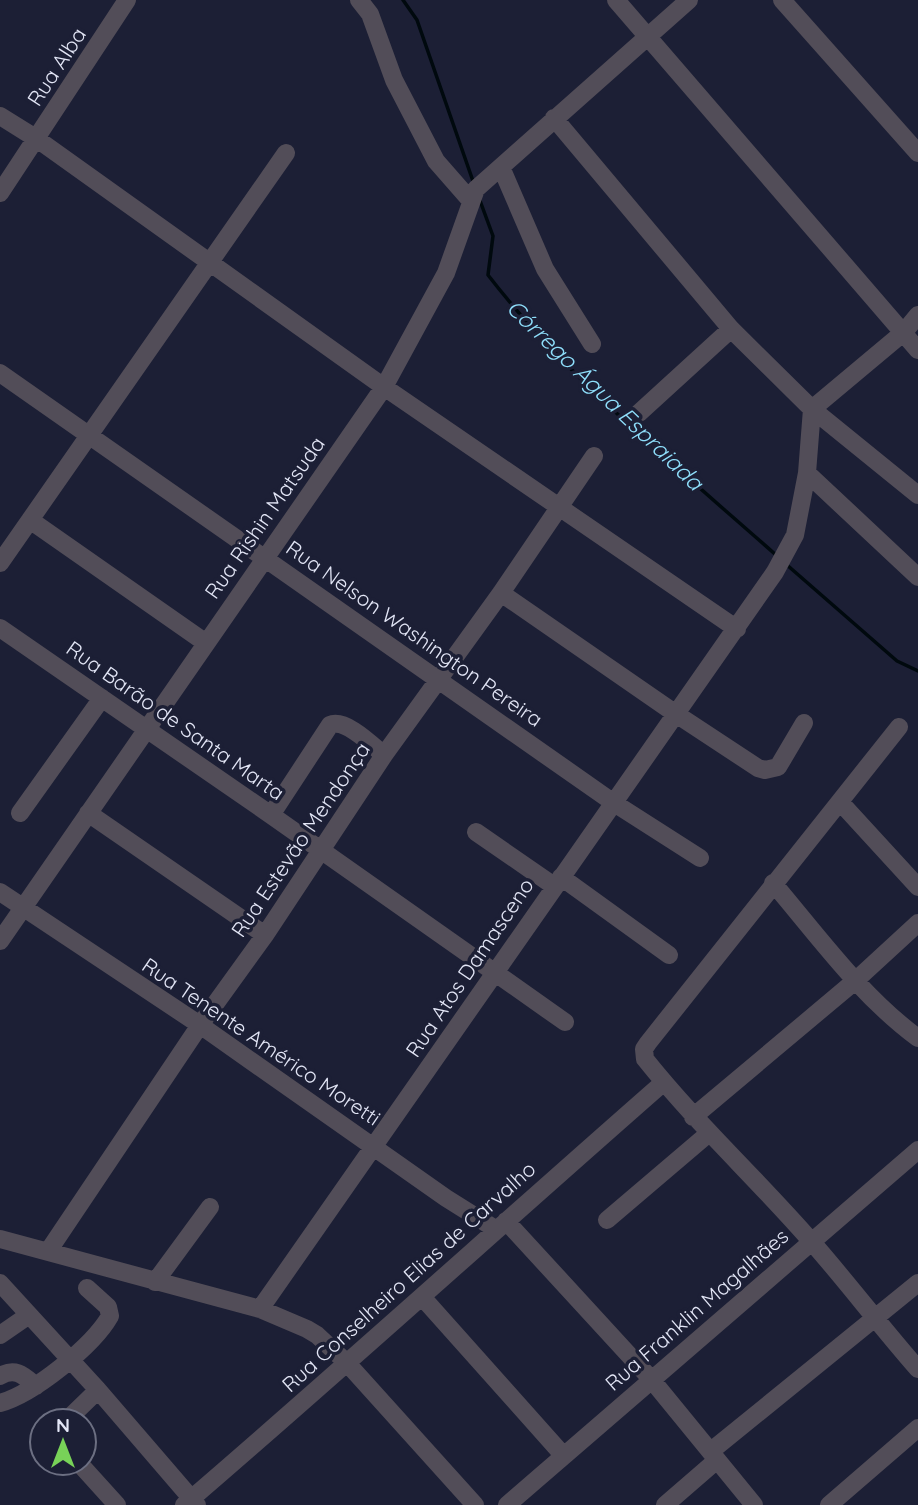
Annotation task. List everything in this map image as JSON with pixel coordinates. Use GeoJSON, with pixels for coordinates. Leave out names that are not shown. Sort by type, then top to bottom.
{"type":"FeatureCollection","features":[{"type":"Feature","properties":{"kind":"street","name":"Rua Alba"},"geometry":{"type":"LineString","coordinates":[[0,193],[127,0]]}},
{"type":"Feature","properties":{"kind":"street"},"geometry":{"type":"LineString","coordinates":[[359,0],[370,14],[394,80],[436,160],[471,201]]}},
{"type":"Feature","properties":{"kind":"street"},"geometry":{"type":"LineString","coordinates":[[616,0],[918,350]]}},
{"type":"Feature","properties":{"kind":"street","name":"Rua Rishin Matsuda"},"geometry":{"type":"LineString","coordinates":[[0,941],[384,387],[449,267],[476,189],[689,0]]}},
{"type":"Feature","properties":{"kind":"street"},"geometry":{"type":"LineString","coordinates":[[782,0],[918,153]]}},
{"type":"Feature","properties":{"kind":"street"},"geometry":{"type":"LineString","coordinates":[[0,116],[212,262],[384,387],[737,629]]}},
{"type":"Feature","properties":{"kind":"street"},"geometry":{"type":"LineString","coordinates":[[554,118],[731,329],[813,409],[918,495]]}},
{"type":"Feature","properties":{"kind":"street"},"geometry":{"type":"LineString","coordinates":[[0,563],[212,262],[285,153]]}},
{"type":"Feature","properties":{"kind":"street"},"geometry":{"type":"LineString","coordinates":[[494,173],[545,269],[592,344]]}},
{"type":"Feature","properties":{"kind":"street"},"geometry":{"type":"LineString","coordinates":[[813,409],[904,332],[918,315]]}},
{"type":"Feature","properties":{"kind":"street"},"geometry":{"type":"LineString","coordinates":[[639,413],[731,329]]}},
{"type":"Feature","properties":{"kind":"street","name":"Rua Nelson Washington Pereira"},"geometry":{"type":"LineString","coordinates":[[0,373],[614,803],[700,858]]}},
{"type":"Feature","properties":{"kind":"street","name":"Rua Atos Damasceno"},"geometry":{"type":"LineString","coordinates":[[260,1309],[557,881],[737,629],[788,551],[795,535],[807,473],[813,409]]}},
{"type":"Feature","properties":{"kind":"street","name":"Rua Estevão Mendonça"},"geometry":{"type":"LineString","coordinates":[[49,1250],[200,1026],[265,935],[384,755],[440,680],[594,456]]}},
{"type":"Feature","properties":{"kind":"street"},"geometry":{"type":"LineString","coordinates":[[807,473],[918,577]]}},
{"type":"Feature","properties":{"kind":"street"},"geometry":{"type":"LineString","coordinates":[[30,520],[206,643]]}},
{"type":"Feature","properties":{"kind":"street"},"geometry":{"type":"LineString","coordinates":[[501,593],[676,714],[765,770],[778,767],[804,723]]}},
{"type":"Feature","properties":{"kind":"street","name":"Rua Barão de Santa Marta"},"geometry":{"type":"LineString","coordinates":[[0,628],[565,1022]]}},
{"type":"Feature","properties":{"kind":"street"},"geometry":{"type":"LineString","coordinates":[[20,813],[102,698]]}},
{"type":"Feature","properties":{"kind":"street"},"geometry":{"type":"LineString","coordinates":[[271,815],[330,725],[335,722],[344,724],[384,755]]}},
{"type":"Feature","properties":{"kind":"street"},"geometry":{"type":"LineString","coordinates":[[899,727],[644,1049],[645,1059],[693,1117],[811,1241],[874,1320],[918,1369]]}},
{"type":"Feature","properties":{"kind":"street"},"geometry":{"type":"LineString","coordinates":[[841,803],[918,887]]}},
{"type":"Feature","properties":{"kind":"street"},"geometry":{"type":"LineString","coordinates":[[88,813],[265,935]]}},
{"type":"Feature","properties":{"kind":"street"},"geometry":{"type":"LineString","coordinates":[[477,832],[669,955]]}},
{"type":"Feature","properties":{"kind":"street"},"geometry":{"type":"LineString","coordinates":[[774,883],[855,981],[889,1016],[918,1038]]}},
{"type":"Feature","properties":{"kind":"street","name":"Rua Tenente Américo Moretti"},"geometry":{"type":"LineString","coordinates":[[0,892],[373,1146],[501,1225],[651,1379],[754,1505]]}},
{"type":"Feature","properties":{"kind":"street"},"geometry":{"type":"LineString","coordinates":[[693,1117],[855,981],[918,923]]}},
{"type":"Feature","properties":{"kind":"street","name":"Rua Conselheiro Elias de Carvalho"},"geometry":{"type":"LineString","coordinates":[[191,1503],[664,1082]]}},
{"type":"Feature","properties":{"kind":"street"},"geometry":{"type":"LineString","coordinates":[[607,1220],[708,1134]]}},
{"type":"Feature","properties":{"kind":"street","name":"Rua Franklin Magalhães"},"geometry":{"type":"LineString","coordinates":[[507,1505],[811,1241],[917,1154]]}},
{"type":"Feature","properties":{"kind":"street"},"geometry":{"type":"LineString","coordinates":[[155,1282],[210,1206]]}},
{"type":"Feature","properties":{"kind":"street"},"geometry":{"type":"LineString","coordinates":[[0,1238],[260,1309],[307,1329],[347,1363],[475,1505]]}},
{"type":"Feature","properties":{"kind":"street"},"geometry":{"type":"LineString","coordinates":[[0,1283],[99,1390],[191,1503]]}},
{"type":"Feature","properties":{"kind":"street"},"geometry":{"type":"LineString","coordinates":[[665,1505],[714,1456],[918,1283]]}},
{"type":"Feature","properties":{"kind":"street"},"geometry":{"type":"LineString","coordinates":[[0,1403],[36,1386],[70,1359],[105,1325],[110,1315],[108,1307],[87,1288]]}},
{"type":"Feature","properties":{"kind":"street"},"geometry":{"type":"LineString","coordinates":[[423,1298],[563,1455]]}},
{"type":"Feature","properties":{"kind":"street"},"geometry":{"type":"LineString","coordinates":[[0,1335],[29,1315]]}},
{"type":"Feature","properties":{"kind":"street"},"geometry":{"type":"LineString","coordinates":[[0,1376],[8,1371],[20,1372],[36,1386]]}},
{"type":"Feature","properties":{"kind":"street"},"geometry":{"type":"LineString","coordinates":[[80,1407],[99,1390]]}},
{"type":"Feature","properties":{"kind":"street"},"geometry":{"type":"LineString","coordinates":[[829,1505],[918,1428]]}},
{"type":"Feature","properties":{"kind":"street"},"geometry":{"type":"LineString","coordinates":[[92,1477],[117,1505]]}},
{"type":"Feature","properties":{"kind":"waterway","name":"Córrego Água Espraiada"},"geometry":{"type":"LineString","coordinates":[[403,0],[417,20],[474,184]]}},
{"type":"Feature","properties":{"kind":"waterway","name":"Córrego Água Espraiada"},"geometry":{"type":"LineString","coordinates":[[479,198],[493,236],[488,275],[519,313],[625,421],[776,555]]}},
{"type":"Feature","properties":{"kind":"waterway","name":"Córrego Água Espraiada"},"geometry":{"type":"LineString","coordinates":[[787,565],[897,661],[918,671]]}}]}
